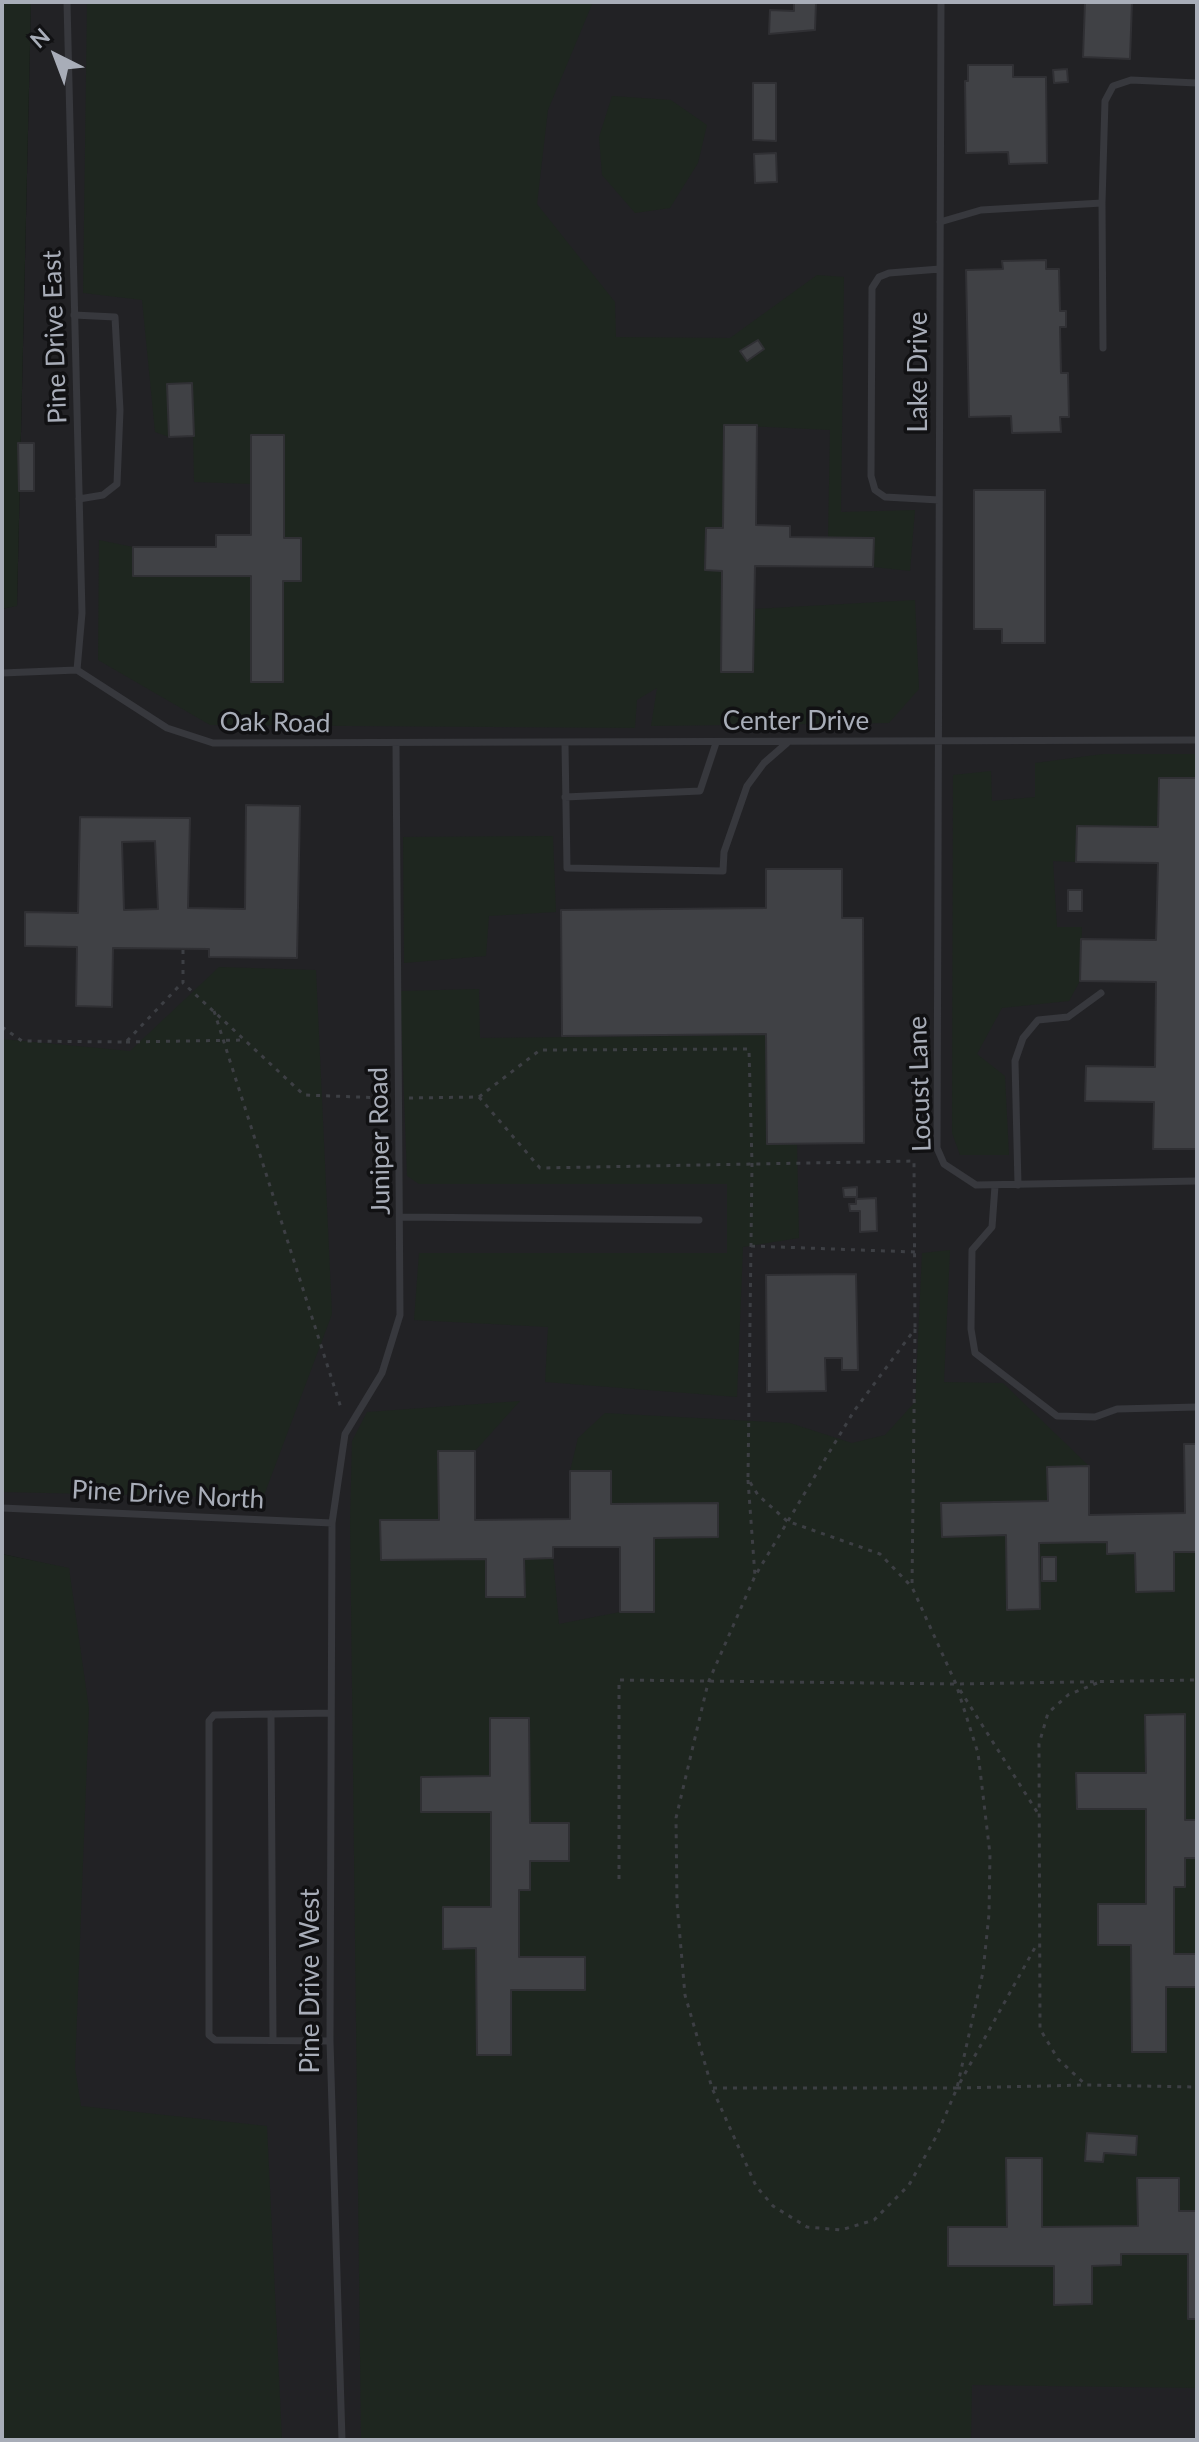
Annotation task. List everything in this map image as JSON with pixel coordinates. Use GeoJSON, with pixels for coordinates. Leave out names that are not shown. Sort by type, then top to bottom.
{"type":"FeatureCollection","features":[{"type":"Feature","properties":{"kind":"lane","name":"Pine Drive East"},"geometry":{"type":"LineString","coordinates":[[67,2],[82,613],[77,670]]}},
{"type":"Feature","properties":{"kind":"lane","name":"Lake Drive"},"geometry":{"type":"LineString","coordinates":[[937,742],[941,2]]}},
{"type":"Feature","properties":{"kind":"lane"},"geometry":{"type":"LineString","coordinates":[[1103,348],[1105,101],[1113,86],[1131,80],[1197,83]]}},
{"type":"Feature","properties":{"kind":"lane"},"geometry":{"type":"LineString","coordinates":[[940,222],[981,210],[1102,203]]}},
{"type":"Feature","properties":{"kind":"lane"},"geometry":{"type":"LineString","coordinates":[[939,500],[885,497],[875,490],[871,476],[872,288],[879,277],[889,273],[940,269]]}},
{"type":"Feature","properties":{"kind":"lane"},"geometry":{"type":"LineString","coordinates":[[74,315],[115,317],[120,410],[117,484],[103,495],[79,499]]}},
{"type":"Feature","properties":{"kind":"lane"},"geometry":{"type":"LineString","coordinates":[[2,673],[77,670]]}},
{"type":"Feature","properties":{"kind":"lane","name":"Oak Road"},"geometry":{"type":"LineString","coordinates":[[77,670],[167,728],[213,743],[396,745]]}},
{"type":"Feature","properties":{"kind":"lane","name":"Center Drive"},"geometry":{"type":"LineString","coordinates":[[396,745],[1197,740]]}},
{"type":"Feature","properties":{"kind":"lane","name":"Locust Lane"},"geometry":{"type":"LineString","coordinates":[[937,742],[937,1148],[944,1164],[958,1177],[976,1185],[1197,1181]]}},
{"type":"Feature","properties":{"kind":"lane"},"geometry":{"type":"LineString","coordinates":[[565,797],[700,791],[716,743]]}},
{"type":"Feature","properties":{"kind":"lane"},"geometry":{"type":"LineString","coordinates":[[565,744],[567,868],[723,871],[724,852],[747,786],[764,763],[787,743]]}},
{"type":"Feature","properties":{"kind":"lane","name":"Juniper Road"},"geometry":{"type":"LineString","coordinates":[[332,1523],[345,1434],[382,1373],[400,1315],[396,745]]}},
{"type":"Feature","properties":{"kind":"lane"},"geometry":{"type":"LineString","coordinates":[[1018,1185],[1015,1061],[1023,1038],[1038,1020],[1068,1017],[1101,993]]}},
{"type":"Feature","properties":{"kind":"lane"},"geometry":{"type":"LineString","coordinates":[[995,1186],[992,1227],[972,1250],[971,1329],[975,1353],[1057,1416],[1095,1417],[1117,1409],[1197,1407]]}},
{"type":"Feature","properties":{"kind":"lane"},"geometry":{"type":"LineString","coordinates":[[401,1217],[699,1220]]}},
{"type":"Feature","properties":{"kind":"lane","name":"Pine Drive North"},"geometry":{"type":"LineString","coordinates":[[2,1508],[332,1523]]}},
{"type":"Feature","properties":{"kind":"lane","name":"Pine Drive West"},"geometry":{"type":"LineString","coordinates":[[332,1523],[330,2041],[342,2440]]}},
{"type":"Feature","properties":{"kind":"lane"},"geometry":{"type":"LineString","coordinates":[[330,2041],[215,2040],[209,2035],[209,1721],[214,1715],[331,1713]]}},
{"type":"Feature","properties":{"kind":"lane"},"geometry":{"type":"LineString","coordinates":[[271,1714],[273,2040]]}},
{"type":"Feature","properties":{"kind":"path"},"geometry":{"type":"LineString","coordinates":[[126,1042],[183,983],[183,950]]}},
{"type":"Feature","properties":{"kind":"path"},"geometry":{"type":"LineString","coordinates":[[183,983],[304,1095],[400,1099],[479,1097],[540,1050],[749,1049],[752,1164],[748,1479],[755,1576]]}},
{"type":"Feature","properties":{"kind":"path"},"geometry":{"type":"LineString","coordinates":[[214,1011],[341,1408]]}},
{"type":"Feature","properties":{"kind":"path"},"geometry":{"type":"LineString","coordinates":[[2,1027],[22,1041],[245,1040]]}},
{"type":"Feature","properties":{"kind":"path"},"geometry":{"type":"LineString","coordinates":[[479,1097],[540,1168],[914,1161],[912,1587]]}},
{"type":"Feature","properties":{"kind":"path"},"geometry":{"type":"LineString","coordinates":[[751,1246],[915,1252]]}},
{"type":"Feature","properties":{"kind":"path"},"geometry":{"type":"LineString","coordinates":[[915,1329],[854,1411],[755,1576],[708,1683],[676,1818],[676,1889],[685,1995],[712,2088],[756,2186],[773,2206],[807,2227],[841,2230],[874,2220],[909,2185],[957,2088],[1038,1940]]}},
{"type":"Feature","properties":{"kind":"path"},"geometry":{"type":"LineString","coordinates":[[748,1479],[758,1495],[787,1521],[880,1554],[912,1587],[956,1684],[978,1753],[990,1854],[989,1914],[983,1972],[957,2088]]}},
{"type":"Feature","properties":{"kind":"path"},"geometry":{"type":"LineString","coordinates":[[619,1879],[619,1680],[956,1684],[1197,1680]]}},
{"type":"Feature","properties":{"kind":"path"},"geometry":{"type":"LineString","coordinates":[[1086,2085],[1058,2059],[1040,2029],[1039,1744],[1048,1713],[1068,1695],[1101,1682]]}},
{"type":"Feature","properties":{"kind":"path"},"geometry":{"type":"LineString","coordinates":[[956,1684],[1039,1815]]}},
{"type":"Feature","properties":{"kind":"path"},"geometry":{"type":"LineString","coordinates":[[712,2088],[1197,2087]]}},
{"type":"Feature","properties":{"kind":"shaded area"},"geometry":{"type":"Polygon","coordinates":[[[2,2],[31,2],[17,606],[2,609],[2,2]]]}},
{"type":"Feature","properties":{"kind":"shaded area"},"geometry":{"type":"Polygon","coordinates":[[[31,2],[1197,2],[1197,2440],[2,2440],[69,1569],[2,1554],[2,609],[17,605],[31,2]]]}},
{"type":"Feature","properties":{"kind":"shaded area"},"geometry":{"type":"Polygon","coordinates":[[[87,2],[593,2],[548,110],[537,204],[615,302],[616,337],[730,338],[817,275],[844,277],[841,512],[915,510],[910,571],[873,567],[873,538],[828,538],[830,430],[725,425],[723,528],[706,528],[705,570],[722,571],[721,672],[753,672],[754,609],[915,600],[919,689],[889,723],[651,726],[657,688],[637,700],[635,728],[210,725],[98,660],[99,540],[133,547],[133,576],[251,576],[251,682],[283,682],[283,581],[301,580],[301,538],[284,538],[284,435],[252,435],[252,484],[194,482],[192,383],[167,384],[169,437],[155,432],[142,300],[83,293],[87,2]]]}},
{"type":"Feature","properties":{"kind":"shaded area"},"geometry":{"type":"Polygon","coordinates":[[[612,96],[671,100],[707,125],[698,163],[670,208],[635,213],[602,175],[599,137],[612,96]]]}},
{"type":"Feature","properties":{"kind":"shaded area"},"geometry":{"type":"Polygon","coordinates":[[[1103,754],[1197,754],[1197,778],[1158,827],[1077,826],[1076,862],[1053,861],[1057,927],[1082,927],[1080,981],[1069,1001],[1002,1008],[977,1054],[1005,1076],[1009,1155],[960,1155],[952,1133],[953,775],[991,771],[992,801],[1035,797],[1035,763],[1103,754]]]}},
{"type":"Feature","properties":{"kind":"shaded area"},"geometry":{"type":"Polygon","coordinates":[[[553,836],[556,912],[489,916],[486,956],[404,963],[403,837],[553,836]]]}},
{"type":"Feature","properties":{"kind":"shaded area"},"geometry":{"type":"Polygon","coordinates":[[[219,967],[316,970],[332,1314],[263,1498],[2,1492],[2,1039],[130,1051],[219,967]]]}},
{"type":"Feature","properties":{"kind":"shaded area"},"geometry":{"type":"Polygon","coordinates":[[[479,989],[480,1038],[766,1035],[767,1143],[797,1143],[799,1238],[743,1247],[737,1397],[545,1382],[548,1327],[414,1320],[419,1253],[727,1253],[727,1184],[419,1184],[407,1176],[400,991],[479,989]]]}},
{"type":"Feature","properties":{"kind":"shaded area"},"geometry":{"type":"Polygon","coordinates":[[[950,1250],[944,1382],[1003,1383],[1089,1466],[1048,1501],[941,1503],[942,1536],[1006,1535],[1007,1609],[1040,1609],[1039,1543],[1107,1542],[1107,1553],[1197,1552],[1197,1820],[1185,1820],[1184,1714],[1145,1715],[1146,1773],[1076,1774],[1077,1809],[1146,1809],[1146,1904],[1098,1904],[1098,1945],[1131,1945],[1166,1987],[1197,1987],[1197,2211],[1179,2211],[1178,2178],[1138,2178],[1138,2226],[1042,2227],[1042,2158],[1007,2158],[1007,2227],[949,2227],[949,2266],[1054,2266],[1054,2304],[1092,2304],[1092,2266],[1121,2265],[1121,2254],[1188,2254],[1188,2319],[1197,2319],[1197,2388],[972,2385],[971,2440],[361,2440],[350,1522],[352,1441],[367,1412],[520,1401],[475,1451],[439,1451],[439,1520],[381,1520],[381,1559],[486,1559],[486,1597],[524,1597],[524,1559],[553,1558],[559,1624],[620,1612],[653,1612],[654,1538],[717,1537],[718,1504],[611,1504],[611,1471],[570,1471],[578,1438],[605,1413],[790,1423],[852,1443],[885,1435],[915,1402],[922,1253],[950,1250]],[[490,1718],[490,1776],[421,1777],[422,1812],[491,1812],[491,1907],[443,1908],[443,1948],[476,1948],[477,2055],[511,2054],[511,1990],[585,1989],[584,1957],[519,1957],[519,1890],[530,1889],[530,1861],[569,1860],[568,1823],[530,1823],[529,1718],[490,1718]]]}},
{"type":"Feature","properties":{"kind":"shaded area"},"geometry":{"type":"Polygon","coordinates":[[[2,1554],[69,1568],[89,1709],[75,2068],[81,2106],[267,2126],[282,2440],[2,2440],[2,1554]]]}},
{"type":"Feature","properties":{"kind":"shaded area"},"geometry":{"type":"Polygon","coordinates":[[[1185,1858],[1197,1858],[1197,1954],[1174,1954],[1174,1887],[1185,1886],[1185,1858]]]}},
{"type":"Feature","properties":{"kind":"building"},"geometry":{"type":"Polygon","coordinates":[[[794,2],[816,2],[815,30],[769,34],[770,10],[794,11],[794,2]]]}},
{"type":"Feature","properties":{"kind":"building"},"geometry":{"type":"Polygon","coordinates":[[[1085,2],[1132,2],[1130,59],[1083,57],[1085,2]]]}},
{"type":"Feature","properties":{"kind":"building"},"geometry":{"type":"Polygon","coordinates":[[[968,65],[1013,65],[1013,77],[1046,77],[1047,163],[1009,164],[1008,152],[966,153],[965,81],[968,81],[968,65]]]}},
{"type":"Feature","properties":{"kind":"building"},"geometry":{"type":"Polygon","coordinates":[[[1067,69],[1068,82],[1054,83],[1053,70],[1067,69]]]}},
{"type":"Feature","properties":{"kind":"building"},"geometry":{"type":"Polygon","coordinates":[[[753,83],[776,83],[776,141],[753,140],[753,83]]]}},
{"type":"Feature","properties":{"kind":"building"},"geometry":{"type":"Polygon","coordinates":[[[776,153],[777,182],[755,183],[754,154],[776,153]]]}},
{"type":"Feature","properties":{"kind":"building"},"geometry":{"type":"Polygon","coordinates":[[[1046,260],[1046,269],[1059,269],[1060,311],[1066,311],[1066,327],[1060,327],[1061,373],[1068,373],[1069,417],[1060,417],[1061,432],[1012,433],[1011,416],[969,417],[966,270],[1003,269],[1002,261],[1046,260]]]}},
{"type":"Feature","properties":{"kind":"building"},"geometry":{"type":"Polygon","coordinates":[[[758,340],[764,349],[747,361],[740,351],[758,340]]]}},
{"type":"Feature","properties":{"kind":"building"},"geometry":{"type":"Polygon","coordinates":[[[192,383],[194,436],[169,437],[167,384],[192,383]]]}},
{"type":"Feature","properties":{"kind":"building"},"geometry":{"type":"Polygon","coordinates":[[[724,425],[757,425],[756,525],[790,526],[790,537],[874,538],[873,567],[755,566],[753,672],[721,672],[722,571],[705,570],[706,528],[723,528],[724,425]]]}},
{"type":"Feature","properties":{"kind":"building"},"geometry":{"type":"Polygon","coordinates":[[[251,435],[284,435],[284,538],[301,538],[301,581],[283,581],[283,682],[251,682],[251,576],[133,576],[133,547],[216,547],[216,535],[251,535],[251,435]]]}},
{"type":"Feature","properties":{"kind":"building"},"geometry":{"type":"Polygon","coordinates":[[[18,443],[34,443],[34,491],[19,491],[18,443]]]}},
{"type":"Feature","properties":{"kind":"building"},"geometry":{"type":"Polygon","coordinates":[[[974,490],[1045,490],[1045,643],[1002,643],[1002,629],[974,629],[974,490]]]}},
{"type":"Feature","properties":{"kind":"building"},"geometry":{"type":"Polygon","coordinates":[[[1159,778],[1197,778],[1197,1149],[1153,1149],[1154,1102],[1085,1101],[1086,1066],[1155,1067],[1156,982],[1080,981],[1081,939],[1156,940],[1158,863],[1076,862],[1077,826],[1158,827],[1159,778]]]}},
{"type":"Feature","properties":{"kind":"building"},"geometry":{"type":"Polygon","coordinates":[[[246,805],[300,806],[297,958],[209,957],[209,949],[113,948],[112,1007],[76,1006],[77,947],[25,946],[25,912],[78,913],[80,817],[190,818],[188,908],[245,909],[246,805]],[[155,841],[122,842],[124,910],[158,909],[155,841]]]}},
{"type":"Feature","properties":{"kind":"building"},"geometry":{"type":"Polygon","coordinates":[[[766,869],[842,869],[842,918],[863,918],[864,1143],[767,1144],[766,1034],[562,1036],[561,910],[766,908],[766,869]]]}},
{"type":"Feature","properties":{"kind":"building"},"geometry":{"type":"Polygon","coordinates":[[[1068,890],[1082,890],[1082,911],[1068,911],[1068,890]]]}},
{"type":"Feature","properties":{"kind":"building"},"geometry":{"type":"Polygon","coordinates":[[[857,1187],[857,1197],[844,1197],[843,1188],[857,1187]]]}},
{"type":"Feature","properties":{"kind":"building"},"geometry":{"type":"Polygon","coordinates":[[[876,1198],[877,1231],[860,1232],[860,1211],[850,1211],[849,1204],[856,1204],[856,1199],[876,1198]]]}},
{"type":"Feature","properties":{"kind":"building"},"geometry":{"type":"Polygon","coordinates":[[[856,1274],[858,1370],[842,1370],[842,1358],[825,1358],[826,1391],[767,1392],[766,1275],[856,1274]]]}},
{"type":"Feature","properties":{"kind":"building"},"geometry":{"type":"Polygon","coordinates":[[[1184,1444],[1197,1444],[1197,1552],[1174,1552],[1174,1591],[1136,1592],[1135,1553],[1107,1554],[1107,1542],[1039,1543],[1040,1609],[1007,1610],[1006,1535],[942,1537],[941,1503],[1048,1501],[1047,1467],[1089,1466],[1089,1515],[1185,1513],[1184,1444]]]}},
{"type":"Feature","properties":{"kind":"building"},"geometry":{"type":"Polygon","coordinates":[[[438,1451],[475,1451],[475,1520],[570,1519],[570,1471],[611,1471],[611,1504],[718,1503],[718,1537],[654,1538],[654,1612],[620,1612],[620,1547],[553,1547],[553,1558],[524,1559],[525,1597],[486,1597],[486,1559],[381,1560],[380,1520],[439,1520],[438,1451]]]}},
{"type":"Feature","properties":{"kind":"building"},"geometry":{"type":"Polygon","coordinates":[[[1042,1557],[1056,1557],[1056,1581],[1042,1581],[1042,1557]]]}},
{"type":"Feature","properties":{"kind":"building"},"geometry":{"type":"Polygon","coordinates":[[[1185,1714],[1185,1820],[1197,1820],[1197,1858],[1185,1858],[1185,1887],[1174,1887],[1174,1954],[1197,1954],[1197,1987],[1166,1987],[1166,2052],[1132,2052],[1131,1945],[1098,1945],[1098,1904],[1146,1904],[1146,1809],[1077,1809],[1076,1773],[1146,1773],[1145,1715],[1185,1714]]]}},
{"type":"Feature","properties":{"kind":"building"},"geometry":{"type":"Polygon","coordinates":[[[490,1718],[529,1718],[530,1823],[569,1823],[569,1861],[530,1861],[530,1890],[519,1890],[519,1957],[585,1957],[585,1990],[511,1990],[511,2055],[477,2055],[476,1948],[443,1949],[443,1907],[491,1907],[491,1812],[421,1812],[421,1777],[490,1776],[490,1718]]]}},
{"type":"Feature","properties":{"kind":"building"},"geometry":{"type":"Polygon","coordinates":[[[1087,2133],[1137,2136],[1136,2155],[1104,2153],[1103,2162],[1085,2161],[1087,2133]]]}},
{"type":"Feature","properties":{"kind":"building"},"geometry":{"type":"Polygon","coordinates":[[[1006,2158],[1042,2158],[1042,2227],[1138,2226],[1137,2178],[1179,2178],[1179,2211],[1197,2211],[1197,2319],[1188,2319],[1188,2254],[1121,2254],[1121,2265],[1092,2266],[1092,2304],[1054,2305],[1054,2266],[948,2266],[948,2227],[1007,2227],[1006,2158]]]}}]}
